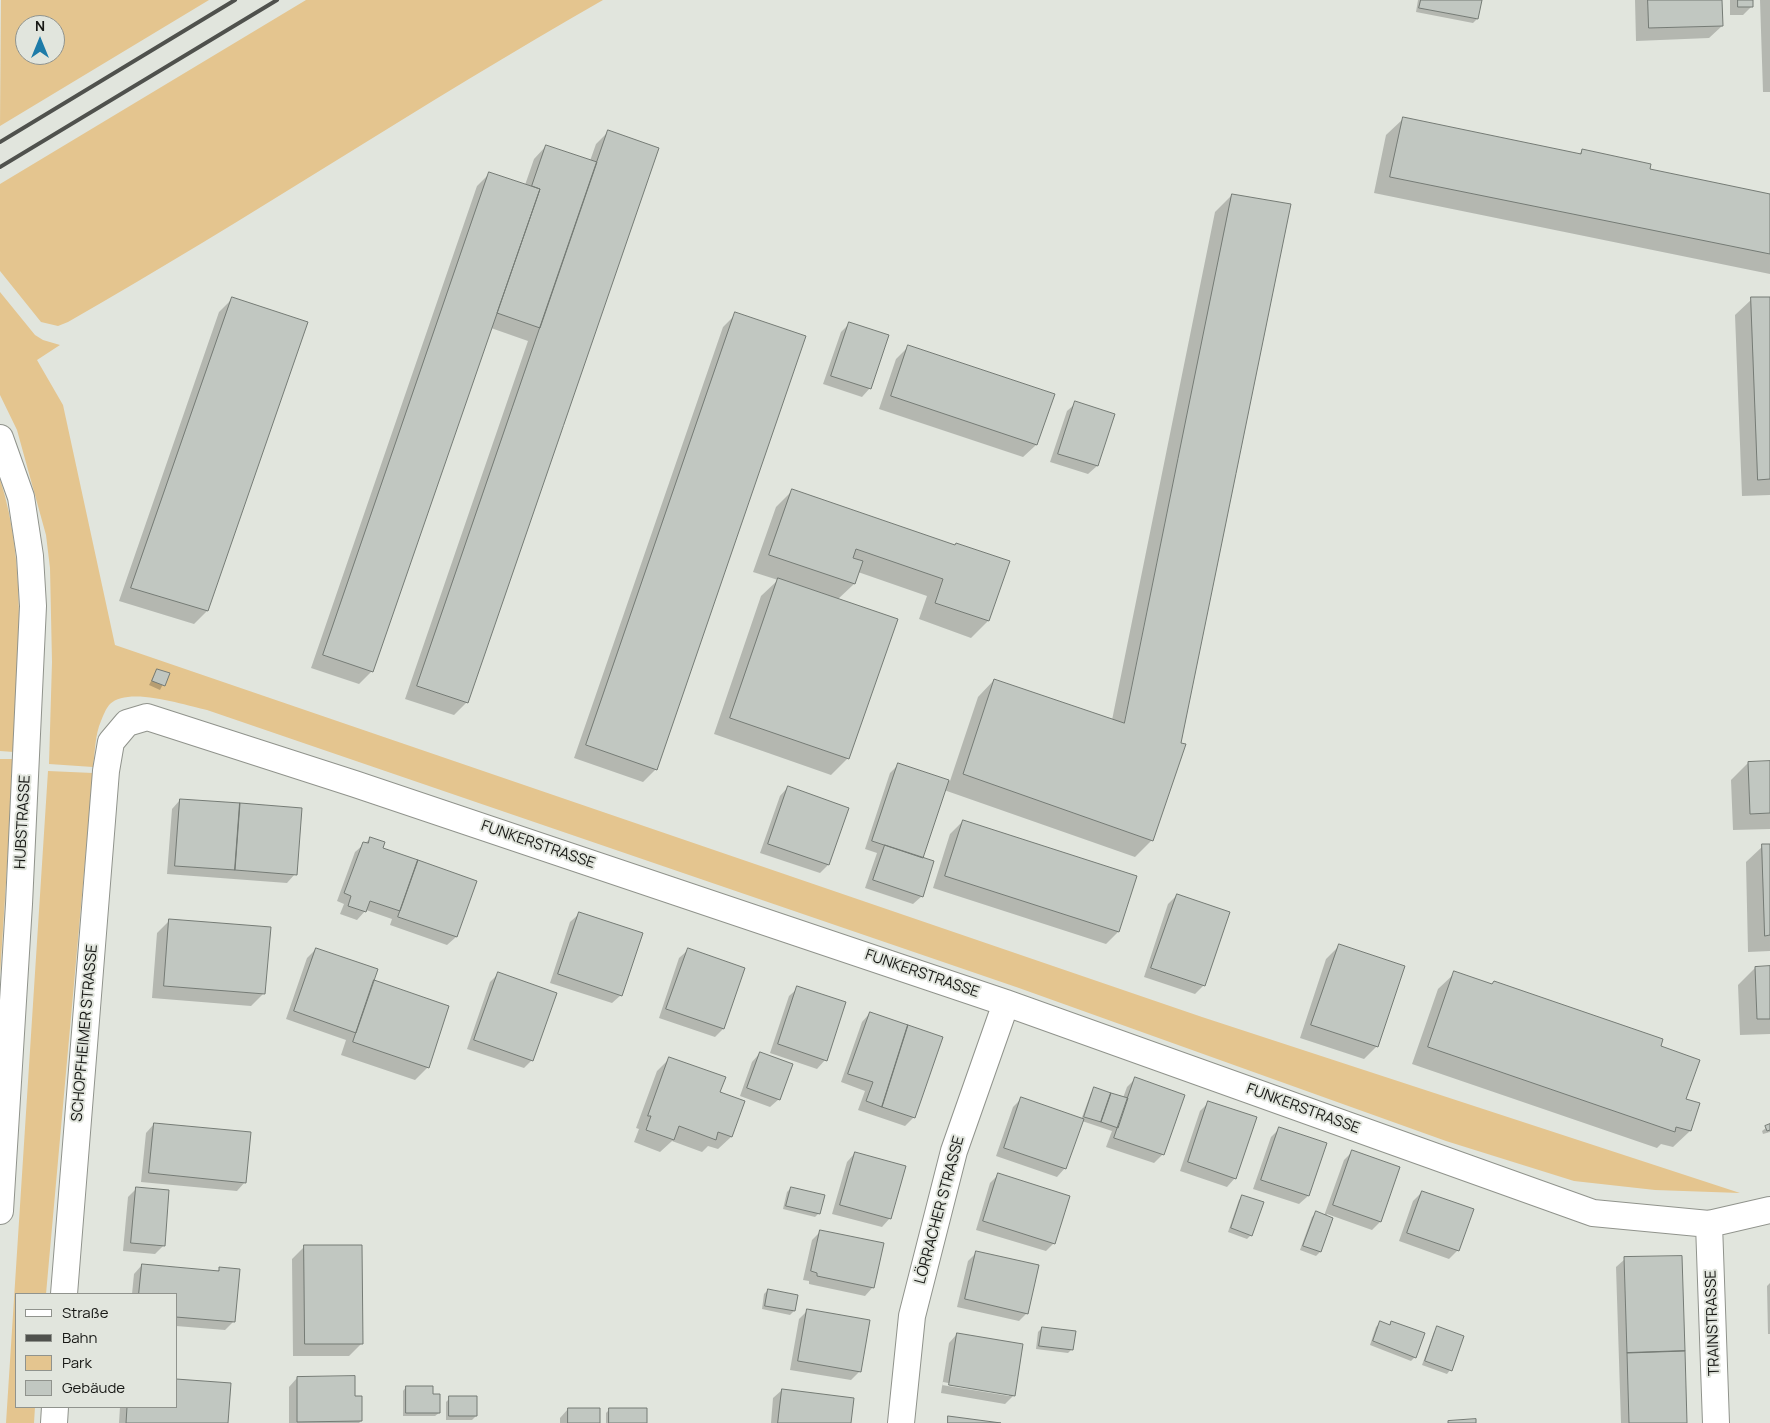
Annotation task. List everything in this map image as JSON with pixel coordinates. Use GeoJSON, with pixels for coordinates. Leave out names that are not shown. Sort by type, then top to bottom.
{"type":"FeatureCollection","features":[{"type":"Feature","properties":{"kind":"street","name":"HUBSTRASSE"},"geometry":{"type":"LineString","coordinates":[[0,438],[21,498],[30,556],[33,606],[19,904],[0,1211]]}},
{"type":"Feature","properties":{"kind":"street","name":"FUNKERSTRASSE"},"geometry":{"type":"LineString","coordinates":[[106,771],[111,742],[126,723],[147,717],[171,723],[1006,1003],[1593,1213],[1709,1224],[1770,1210]]}},
{"type":"Feature","properties":{"kind":"street","name":"SCHOPFHEIMER STRASSE"},"geometry":{"type":"LineString","coordinates":[[64,1293],[106,771]]}},
{"type":"Feature","properties":{"kind":"street","name":"LÖRRACHER STRASSE"},"geometry":{"type":"LineString","coordinates":[[901,1423],[915,1307],[954,1151],[1006,1003]]}},
{"type":"Feature","properties":{"kind":"street","name":"TRAINSTRASSE"},"geometry":{"type":"LineString","coordinates":[[1709,1224],[1716,1423]]}},
{"type":"Feature","properties":{"kind":"street"},"geometry":{"type":"LineString","coordinates":[[54,1423],[55,1408]]}},
{"type":"Feature","properties":{"kind":"green space"},"geometry":{"type":"Polygon","coordinates":[[[1,0],[209,0],[0,126],[1,0]]]}},
{"type":"Feature","properties":{"kind":"green space"},"geometry":{"type":"Polygon","coordinates":[[[306,0],[603,0],[468,79],[202,243],[68,322],[58,326],[41,322],[0,271],[0,184],[306,0]]]}},
{"type":"Feature","properties":{"kind":"green space"},"geometry":{"type":"Polygon","coordinates":[[[0,292],[35,335],[43,340],[60,345],[37,360],[63,405],[115,645],[1202,1017],[1740,1193],[1655,1190],[1574,1181],[1446,1141],[1019,988],[185,704],[157,698],[130,697],[118,699],[110,704],[99,726],[93,767],[49,764],[52,662],[50,568],[46,535],[17,430],[0,395],[0,292]]]}},
{"type":"Feature","properties":{"kind":"green space"},"geometry":{"type":"Polygon","coordinates":[[[0,479],[9,512],[18,580],[19,649],[14,752],[0,751],[0,479]]]}},
{"type":"Feature","properties":{"kind":"green space"},"geometry":{"type":"Polygon","coordinates":[[[0,759],[14,759],[0,975],[0,759]]]}},
{"type":"Feature","properties":{"kind":"green space"},"geometry":{"type":"Polygon","coordinates":[[[48,771],[93,773],[46,1293],[15,1293],[15,1408],[35,1408],[34,1423],[6,1423],[48,771]]]}},
{"type":"Feature","properties":{"kind":"building"},"geometry":{"type":"Polygon","coordinates":[[[1421,0],[1482,0],[1478,19],[1419,8],[1421,0]]]}},
{"type":"Feature","properties":{"kind":"building"},"geometry":{"type":"Polygon","coordinates":[[[1648,0],[1722,0],[1723,26],[1649,28],[1648,0]]]}},
{"type":"Feature","properties":{"kind":"building"},"geometry":{"type":"Polygon","coordinates":[[[1738,0],[1753,0],[1753,7],[1738,7],[1738,0]]]}},
{"type":"Feature","properties":{"kind":"building"},"geometry":{"type":"Polygon","coordinates":[[[1403,117],[1581,154],[1582,149],[1651,164],[1650,169],[1770,194],[1770,254],[1390,177],[1403,117]]]}},
{"type":"Feature","properties":{"kind":"building"},"geometry":{"type":"Polygon","coordinates":[[[608,130],[659,148],[468,703],[417,686],[608,130]]]}},
{"type":"Feature","properties":{"kind":"building"},"geometry":{"type":"Polygon","coordinates":[[[546,145],[597,162],[540,328],[497,313],[540,189],[532,186],[546,145]]]}},
{"type":"Feature","properties":{"kind":"building"},"geometry":{"type":"Polygon","coordinates":[[[489,172],[540,189],[373,672],[323,655],[489,172]]]}},
{"type":"Feature","properties":{"kind":"building"},"geometry":{"type":"Polygon","coordinates":[[[1232,194],[1291,204],[1181,743],[1186,744],[1153,841],[963,774],[994,679],[1124,723],[1232,194]]]}},
{"type":"Feature","properties":{"kind":"building"},"geometry":{"type":"Polygon","coordinates":[[[232,297],[308,322],[208,611],[131,588],[232,297]]]}},
{"type":"Feature","properties":{"kind":"building"},"geometry":{"type":"Polygon","coordinates":[[[1751,297],[1770,297],[1770,479],[1758,480],[1751,297]]]}},
{"type":"Feature","properties":{"kind":"building"},"geometry":{"type":"Polygon","coordinates":[[[735,312],[806,336],[657,770],[586,745],[735,312]]]}},
{"type":"Feature","properties":{"kind":"building"},"geometry":{"type":"Polygon","coordinates":[[[849,322],[889,335],[871,389],[831,376],[849,322]]]}},
{"type":"Feature","properties":{"kind":"building"},"geometry":{"type":"Polygon","coordinates":[[[908,345],[1055,394],[1037,445],[891,396],[908,345]]]}},
{"type":"Feature","properties":{"kind":"building"},"geometry":{"type":"Polygon","coordinates":[[[1075,401],[1115,414],[1098,466],[1058,454],[1075,401]]]}},
{"type":"Feature","properties":{"kind":"building"},"geometry":{"type":"Polygon","coordinates":[[[792,489],[955,545],[956,543],[1010,561],[989,621],[935,603],[943,579],[856,549],[853,558],[863,561],[855,584],[769,555],[792,489]]]}},
{"type":"Feature","properties":{"kind":"building"},"geometry":{"type":"Polygon","coordinates":[[[778,578],[898,619],[849,759],[730,718],[778,578]]]}},
{"type":"Feature","properties":{"kind":"building"},"geometry":{"type":"Polygon","coordinates":[[[157,669],[170,673],[165,686],[152,681],[157,669]]]}},
{"type":"Feature","properties":{"kind":"building"},"geometry":{"type":"Polygon","coordinates":[[[1770,761],[1770,813],[1750,814],[1748,762],[1770,761]]]}},
{"type":"Feature","properties":{"kind":"building"},"geometry":{"type":"Polygon","coordinates":[[[898,763],[949,780],[923,858],[872,841],[898,763]]]}},
{"type":"Feature","properties":{"kind":"building"},"geometry":{"type":"Polygon","coordinates":[[[788,786],[849,808],[829,865],[768,844],[788,786]]]}},
{"type":"Feature","properties":{"kind":"building"},"geometry":{"type":"Polygon","coordinates":[[[180,799],[240,803],[235,870],[175,866],[180,799]]]}},
{"type":"Feature","properties":{"kind":"building"},"geometry":{"type":"Polygon","coordinates":[[[240,803],[302,808],[297,875],[235,870],[240,803]]]}},
{"type":"Feature","properties":{"kind":"building"},"geometry":{"type":"Polygon","coordinates":[[[963,820],[1137,876],[1119,932],[945,876],[963,820]]]}},
{"type":"Feature","properties":{"kind":"building"},"geometry":{"type":"Polygon","coordinates":[[[370,837],[385,842],[383,848],[418,860],[400,911],[370,901],[366,912],[348,906],[351,896],[344,893],[363,842],[368,843],[370,837]]]}},
{"type":"Feature","properties":{"kind":"building"},"geometry":{"type":"Polygon","coordinates":[[[1762,844],[1770,844],[1770,935],[1765,936],[1762,844]]]}},
{"type":"Feature","properties":{"kind":"building"},"geometry":{"type":"Polygon","coordinates":[[[885,845],[934,861],[923,897],[873,880],[885,845]]]}},
{"type":"Feature","properties":{"kind":"building"},"geometry":{"type":"Polygon","coordinates":[[[418,860],[477,881],[457,937],[398,917],[418,860]]]}},
{"type":"Feature","properties":{"kind":"building"},"geometry":{"type":"Polygon","coordinates":[[[1177,894],[1230,912],[1205,986],[1151,968],[1177,894]]]}},
{"type":"Feature","properties":{"kind":"building"},"geometry":{"type":"Polygon","coordinates":[[[579,912],[643,933],[622,996],[558,974],[579,912]]]}},
{"type":"Feature","properties":{"kind":"building"},"geometry":{"type":"Polygon","coordinates":[[[169,919],[271,927],[265,994],[164,986],[169,919]]]}},
{"type":"Feature","properties":{"kind":"building"},"geometry":{"type":"Polygon","coordinates":[[[1339,944],[1405,966],[1378,1047],[1311,1025],[1339,944]]]}},
{"type":"Feature","properties":{"kind":"building"},"geometry":{"type":"Polygon","coordinates":[[[316,948],[378,969],[356,1033],[294,1011],[316,948]]]}},
{"type":"Feature","properties":{"kind":"building"},"geometry":{"type":"Polygon","coordinates":[[[688,948],[745,968],[724,1029],[666,1009],[688,948]]]}},
{"type":"Feature","properties":{"kind":"building"},"geometry":{"type":"Polygon","coordinates":[[[1770,966],[1770,1019],[1757,1019],[1755,967],[1770,966]]]}},
{"type":"Feature","properties":{"kind":"building"},"geometry":{"type":"Polygon","coordinates":[[[1454,971],[1492,984],[1494,981],[1663,1039],[1661,1046],[1700,1060],[1686,1099],[1700,1103],[1691,1131],[1676,1127],[1675,1132],[1428,1047],[1454,971]]]}},
{"type":"Feature","properties":{"kind":"building"},"geometry":{"type":"Polygon","coordinates":[[[498,972],[557,993],[533,1061],[474,1040],[498,972]]]}},
{"type":"Feature","properties":{"kind":"building"},"geometry":{"type":"Polygon","coordinates":[[[374,980],[449,1006],[429,1068],[353,1042],[374,980]]]}},
{"type":"Feature","properties":{"kind":"building"},"geometry":{"type":"Polygon","coordinates":[[[797,986],[846,1002],[827,1061],[778,1044],[797,986]]]}},
{"type":"Feature","properties":{"kind":"building"},"geometry":{"type":"Polygon","coordinates":[[[870,1012],[908,1025],[882,1107],[866,1101],[873,1082],[848,1074],[870,1012]]]}},
{"type":"Feature","properties":{"kind":"building"},"geometry":{"type":"Polygon","coordinates":[[[908,1025],[943,1037],[915,1118],[882,1107],[908,1025]]]}},
{"type":"Feature","properties":{"kind":"building"},"geometry":{"type":"Polygon","coordinates":[[[760,1052],[793,1064],[780,1100],[747,1088],[760,1052]]]}},
{"type":"Feature","properties":{"kind":"building"},"geometry":{"type":"Polygon","coordinates":[[[669,1057],[726,1077],[720,1092],[745,1101],[732,1137],[718,1132],[716,1140],[679,1126],[674,1140],[646,1130],[651,1116],[648,1116],[669,1057]]]}},
{"type":"Feature","properties":{"kind":"building"},"geometry":{"type":"Polygon","coordinates":[[[1135,1077],[1185,1095],[1164,1155],[1114,1138],[1135,1077]]]}},
{"type":"Feature","properties":{"kind":"building"},"geometry":{"type":"Polygon","coordinates":[[[1094,1087],[1111,1093],[1101,1122],[1084,1117],[1094,1087]]]}},
{"type":"Feature","properties":{"kind":"building"},"geometry":{"type":"Polygon","coordinates":[[[1111,1093],[1128,1098],[1118,1128],[1101,1122],[1111,1093]]]}},
{"type":"Feature","properties":{"kind":"building"},"geometry":{"type":"Polygon","coordinates":[[[1021,1097],[1084,1119],[1066,1169],[1004,1148],[1021,1097]]]}},
{"type":"Feature","properties":{"kind":"building"},"geometry":{"type":"Polygon","coordinates":[[[1208,1101],[1257,1117],[1236,1179],[1188,1162],[1208,1101]]]}},
{"type":"Feature","properties":{"kind":"building"},"geometry":{"type":"Polygon","coordinates":[[[154,1123],[251,1132],[246,1183],[149,1173],[154,1123]]]}},
{"type":"Feature","properties":{"kind":"building"},"geometry":{"type":"Polygon","coordinates":[[[1770,1124],[1770,1130],[1767,1131],[1765,1126],[1770,1124]]]}},
{"type":"Feature","properties":{"kind":"building"},"geometry":{"type":"Polygon","coordinates":[[[1279,1127],[1327,1143],[1309,1196],[1261,1180],[1279,1127]]]}},
{"type":"Feature","properties":{"kind":"building"},"geometry":{"type":"Polygon","coordinates":[[[1352,1150],[1400,1167],[1381,1222],[1333,1205],[1352,1150]]]}},
{"type":"Feature","properties":{"kind":"building"},"geometry":{"type":"Polygon","coordinates":[[[855,1152],[906,1166],[891,1219],[840,1205],[855,1152]]]}},
{"type":"Feature","properties":{"kind":"building"},"geometry":{"type":"Polygon","coordinates":[[[998,1173],[1070,1196],[1055,1244],[983,1221],[998,1173]]]}},
{"type":"Feature","properties":{"kind":"building"},"geometry":{"type":"Polygon","coordinates":[[[136,1187],[169,1190],[165,1246],[131,1243],[136,1187]]]}},
{"type":"Feature","properties":{"kind":"building"},"geometry":{"type":"Polygon","coordinates":[[[791,1187],[825,1195],[820,1214],[786,1206],[791,1187]]]}},
{"type":"Feature","properties":{"kind":"building"},"geometry":{"type":"Polygon","coordinates":[[[1422,1191],[1474,1209],[1459,1251],[1407,1233],[1422,1191]]]}},
{"type":"Feature","properties":{"kind":"building"},"geometry":{"type":"Polygon","coordinates":[[[1242,1195],[1264,1202],[1252,1236],[1231,1228],[1242,1195]]]}},
{"type":"Feature","properties":{"kind":"building"},"geometry":{"type":"Polygon","coordinates":[[[1316,1211],[1333,1218],[1321,1252],[1303,1246],[1316,1211]]]}},
{"type":"Feature","properties":{"kind":"building"},"geometry":{"type":"Polygon","coordinates":[[[820,1230],[884,1243],[874,1288],[817,1276],[817,1273],[811,1271],[820,1230]]]}},
{"type":"Feature","properties":{"kind":"building"},"geometry":{"type":"Polygon","coordinates":[[[304,1245],[362,1245],[363,1344],[305,1344],[304,1245]]]}},
{"type":"Feature","properties":{"kind":"building"},"geometry":{"type":"Polygon","coordinates":[[[976,1251],[1039,1265],[1028,1314],[965,1299],[976,1251]]]}},
{"type":"Feature","properties":{"kind":"building"},"geometry":{"type":"Polygon","coordinates":[[[1682,1256],[1685,1351],[1627,1353],[1624,1257],[1682,1256]]]}},
{"type":"Feature","properties":{"kind":"building"},"geometry":{"type":"Polygon","coordinates":[[[142,1264],[219,1271],[219,1267],[240,1269],[235,1322],[178,1317],[178,1293],[139,1293],[142,1264]]]}},
{"type":"Feature","properties":{"kind":"building"},"geometry":{"type":"Polygon","coordinates":[[[768,1289],[798,1295],[795,1311],[765,1306],[768,1289]]]}},
{"type":"Feature","properties":{"kind":"building"},"geometry":{"type":"Polygon","coordinates":[[[807,1309],[870,1320],[861,1372],[798,1361],[807,1309]]]}},
{"type":"Feature","properties":{"kind":"building"},"geometry":{"type":"Polygon","coordinates":[[[1380,1321],[1390,1325],[1391,1321],[1425,1333],[1416,1358],[1373,1341],[1380,1321]]]}},
{"type":"Feature","properties":{"kind":"building"},"geometry":{"type":"Polygon","coordinates":[[[1437,1326],[1464,1336],[1452,1371],[1425,1361],[1437,1326]]]}},
{"type":"Feature","properties":{"kind":"building"},"geometry":{"type":"Polygon","coordinates":[[[1042,1327],[1076,1331],[1073,1350],[1039,1346],[1042,1327]]]}},
{"type":"Feature","properties":{"kind":"building"},"geometry":{"type":"Polygon","coordinates":[[[957,1333],[1023,1344],[1015,1396],[949,1385],[957,1333]]]}},
{"type":"Feature","properties":{"kind":"building"},"geometry":{"type":"Polygon","coordinates":[[[1685,1351],[1687,1423],[1629,1423],[1627,1353],[1685,1351]]]}},
{"type":"Feature","properties":{"kind":"building"},"geometry":{"type":"Polygon","coordinates":[[[355,1376],[355,1396],[362,1396],[362,1421],[297,1422],[297,1377],[355,1376]]]}},
{"type":"Feature","properties":{"kind":"building"},"geometry":{"type":"Polygon","coordinates":[[[178,1379],[231,1383],[228,1423],[126,1423],[127,1408],[178,1408],[178,1379]]]}},
{"type":"Feature","properties":{"kind":"building"},"geometry":{"type":"Polygon","coordinates":[[[406,1386],[433,1386],[433,1394],[440,1394],[440,1413],[406,1413],[406,1386]]]}},
{"type":"Feature","properties":{"kind":"building"},"geometry":{"type":"Polygon","coordinates":[[[782,1389],[854,1398],[851,1423],[778,1423],[782,1389]]]}},
{"type":"Feature","properties":{"kind":"building"},"geometry":{"type":"Polygon","coordinates":[[[449,1396],[477,1396],[477,1416],[449,1416],[449,1396]]]}},
{"type":"Feature","properties":{"kind":"building"},"geometry":{"type":"Polygon","coordinates":[[[568,1408],[600,1408],[600,1423],[568,1423],[568,1408]]]}},
{"type":"Feature","properties":{"kind":"building"},"geometry":{"type":"Polygon","coordinates":[[[609,1408],[647,1408],[647,1423],[609,1423],[609,1408]]]}},
{"type":"Feature","properties":{"kind":"building"},"geometry":{"type":"Polygon","coordinates":[[[948,1416],[1001,1423],[948,1423],[948,1416]]]}},
{"type":"Feature","properties":{"kind":"building"},"geometry":{"type":"Polygon","coordinates":[[[1476,1419],[1476,1423],[1448,1423],[1448,1421],[1476,1419]]]}},
{"type":"Feature","properties":{"kind":"railway"},"geometry":{"type":"LineString","coordinates":[[0,142],[235,0]]}},
{"type":"Feature","properties":{"kind":"railway"},"geometry":{"type":"LineString","coordinates":[[0,167],[277,0]]}}]}
